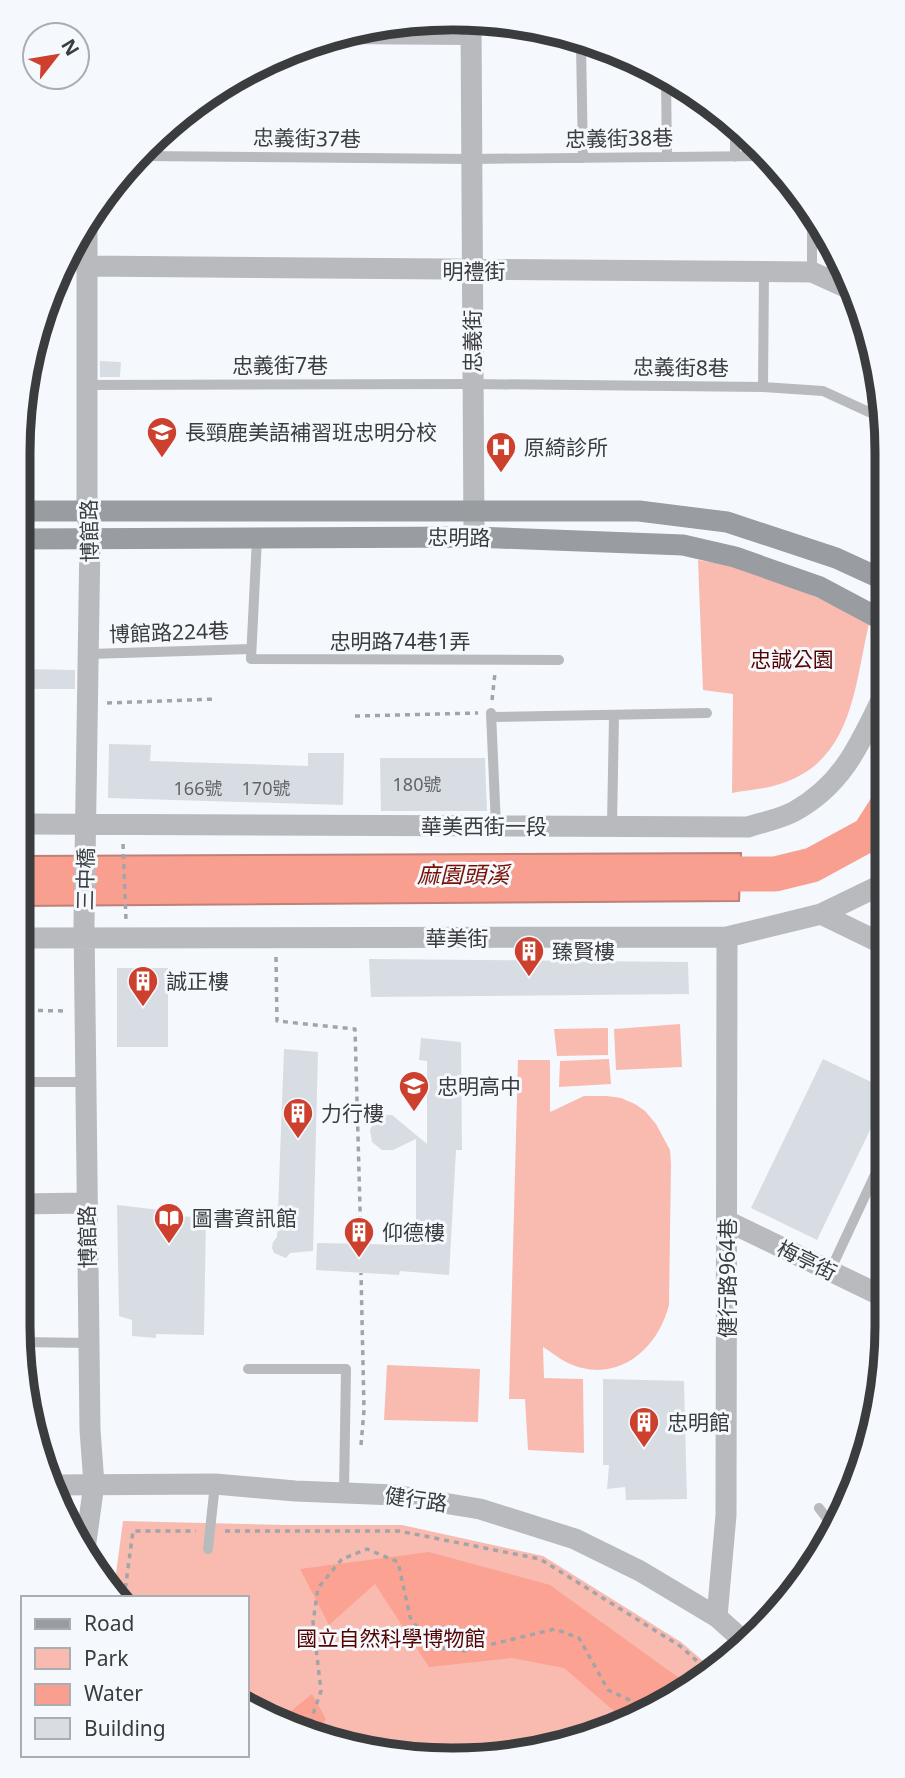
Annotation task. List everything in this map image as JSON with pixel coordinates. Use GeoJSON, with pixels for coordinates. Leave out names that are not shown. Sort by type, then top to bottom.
{"type":"FeatureCollection","features":[{"type":"Feature","properties":{"kind":"main road","name":"忠明路"},"geometry":{"type":"LineString","coordinates":[[30,511],[639,511],[727,522],[836,558],[875,576]]}},
{"type":"Feature","properties":{"kind":"main road","name":"忠明路"},"geometry":{"type":"LineString","coordinates":[[30,539],[474,537],[683,545],[735,557],[820,587],[875,616]]}},
{"type":"Feature","properties":{"kind":"street","name":"忠義街"},"geometry":{"type":"LineString","coordinates":[[471,31],[474,537]]}},
{"type":"Feature","properties":{"kind":"street","name":"博館路"},"geometry":{"type":"LineString","coordinates":[[85,829],[90,539],[88,238]]}},
{"type":"Feature","properties":{"kind":"street","name":"明禮街"},"geometry":{"type":"LineString","coordinates":[[87,266],[812,272],[840,285]]}},
{"type":"Feature","properties":{"kind":"street","name":"華美西街一段"},"geometry":{"type":"LineString","coordinates":[[30,825],[85,829],[122,825],[748,827],[793,813],[825,791],[846,767],[875,712]]}},
{"type":"Feature","properties":{"kind":"street","name":"三中橋"},"geometry":{"type":"LineString","coordinates":[[84,931],[85,829]]}},
{"type":"Feature","properties":{"kind":"street","name":"華美街"},"geometry":{"type":"LineString","coordinates":[[30,937],[84,931],[127,938],[727,937],[821,914],[875,888]]}},
{"type":"Feature","properties":{"kind":"street"},"geometry":{"type":"LineString","coordinates":[[821,914],[875,940]]}},
{"type":"Feature","properties":{"kind":"street","name":"博館路"},"geometry":{"type":"LineString","coordinates":[[84,931],[90,1430],[94,1484],[87,1538]]}},
{"type":"Feature","properties":{"kind":"street","name":"健行路964巷"},"geometry":{"type":"LineString","coordinates":[[716,1617],[726,1515],[727,937]]}},
{"type":"Feature","properties":{"kind":"street"},"geometry":{"type":"LineString","coordinates":[[30,1204],[87,1203]]}},
{"type":"Feature","properties":{"kind":"street","name":"梅亭街"},"geometry":{"type":"LineString","coordinates":[[727,1222],[875,1293]]}},
{"type":"Feature","properties":{"kind":"street","name":"健行路"},"geometry":{"type":"LineString","coordinates":[[61,1485],[215,1484],[295,1491],[395,1495],[480,1509],[575,1539],[640,1571],[716,1617],[738,1636]]}},
{"type":"Feature","properties":{"kind":"lane"},"geometry":{"type":"LineString","coordinates":[[388,35],[464,30]]}},
{"type":"Feature","properties":{"kind":"lane"},"geometry":{"type":"LineString","coordinates":[[581,50],[583,158]]}},
{"type":"Feature","properties":{"kind":"lane"},"geometry":{"type":"LineString","coordinates":[[666,87],[667,157]]}},
{"type":"Feature","properties":{"kind":"lane"},"geometry":{"type":"LineString","coordinates":[[735,139],[735,157]]}},
{"type":"Feature","properties":{"kind":"lane","name":"忠義街37巷"},"geometry":{"type":"LineString","coordinates":[[152,156],[471,159]]}},
{"type":"Feature","properties":{"kind":"lane","name":"忠義街38巷"},"geometry":{"type":"LineString","coordinates":[[471,159],[753,156]]}},
{"type":"Feature","properties":{"kind":"lane"},"geometry":{"type":"LineString","coordinates":[[812,230],[812,272]]}},
{"type":"Feature","properties":{"kind":"lane"},"geometry":{"type":"LineString","coordinates":[[763,387],[764,272]]}},
{"type":"Feature","properties":{"kind":"lane","name":"忠義街7巷"},"geometry":{"type":"LineString","coordinates":[[88,385],[472,384]]}},
{"type":"Feature","properties":{"kind":"lane","name":"忠義街8巷"},"geometry":{"type":"LineString","coordinates":[[472,384],[763,387],[823,391],[873,414]]}},
{"type":"Feature","properties":{"kind":"lane"},"geometry":{"type":"LineString","coordinates":[[251,649],[257,538]]}},
{"type":"Feature","properties":{"kind":"lane","name":"博館路224巷"},"geometry":{"type":"LineString","coordinates":[[89,654],[251,649]]}},
{"type":"Feature","properties":{"kind":"lane","name":"忠明路74巷1弄"},"geometry":{"type":"LineString","coordinates":[[251,649],[251,659],[559,660]]}},
{"type":"Feature","properties":{"kind":"lane"},"geometry":{"type":"LineString","coordinates":[[496,826],[491,715],[614,716],[707,713]]}},
{"type":"Feature","properties":{"kind":"lane"},"geometry":{"type":"LineString","coordinates":[[612,826],[614,716]]}},
{"type":"Feature","properties":{"kind":"lane"},"geometry":{"type":"LineString","coordinates":[[30,1082],[86,1082]]}},
{"type":"Feature","properties":{"kind":"lane"},"geometry":{"type":"LineString","coordinates":[[830,1271],[875,1175]]}},
{"type":"Feature","properties":{"kind":"lane"},"geometry":{"type":"LineString","coordinates":[[31,1342],[89,1343]]}},
{"type":"Feature","properties":{"kind":"lane"},"geometry":{"type":"LineString","coordinates":[[248,1369],[345,1369],[344,1492]]}},
{"type":"Feature","properties":{"kind":"lane"},"geometry":{"type":"LineString","coordinates":[[208,1549],[215,1484]]}},
{"type":"Feature","properties":{"kind":"lane"},"geometry":{"type":"LineString","coordinates":[[819,1508],[828,1520]]}},
{"type":"Feature","properties":{"kind":"path"},"geometry":{"type":"LineString","coordinates":[[355,716],[491,715],[496,660]]}},
{"type":"Feature","properties":{"kind":"path"},"geometry":{"type":"LineString","coordinates":[[89,704],[217,699]]}},
{"type":"Feature","properties":{"kind":"path"},"geometry":{"type":"LineString","coordinates":[[122,825],[127,938]]}},
{"type":"Feature","properties":{"kind":"path"},"geometry":{"type":"LineString","coordinates":[[276,938],[277,1021],[355,1029],[361,1244]]}},
{"type":"Feature","properties":{"kind":"path"},"geometry":{"type":"LineString","coordinates":[[30,1010],[85,1011]]}},
{"type":"Feature","properties":{"kind":"path"},"geometry":{"type":"LineString","coordinates":[[125,1592],[133,1531],[399,1531],[540,1559],[680,1646],[703,1666]]}},
{"type":"Feature","properties":{"kind":"path"},"geometry":{"type":"LineString","coordinates":[[310,1723],[321,1691],[313,1622],[318,1588],[342,1559],[367,1549],[398,1562],[410,1617],[431,1647],[464,1651],[555,1629],[579,1638],[608,1690],[639,1705]]}},
{"type":"Feature","properties":{"kind":"green space","name":"忠誠公園"},"geometry":{"type":"Polygon","coordinates":[[[698,560],[743,569],[786,584],[869,624],[853,696],[836,740],[823,758],[804,773],[780,784],[732,793],[733,694],[703,690],[698,560]]]}},
{"type":"Feature","properties":{"kind":"green space"},"geometry":{"type":"Polygon","coordinates":[[[680,1024],[682,1067],[616,1070],[614,1029],[680,1024]]]}},
{"type":"Feature","properties":{"kind":"green space"},"geometry":{"type":"Polygon","coordinates":[[[608,1028],[608,1055],[557,1056],[554,1029],[608,1028]]]}},
{"type":"Feature","properties":{"kind":"green space"},"geometry":{"type":"Polygon","coordinates":[[[609,1059],[611,1084],[559,1087],[560,1061],[609,1059]]]}},
{"type":"Feature","properties":{"kind":"green space"},"geometry":{"type":"Polygon","coordinates":[[[518,1060],[550,1060],[550,1112],[584,1096],[621,1098],[645,1111],[656,1124],[670,1150],[669,1305],[655,1337],[631,1360],[617,1367],[601,1370],[566,1362],[543,1347],[544,1378],[583,1379],[584,1453],[528,1450],[525,1399],[509,1399],[518,1060]]]}},
{"type":"Feature","properties":{"kind":"green space"},"geometry":{"type":"Polygon","coordinates":[[[387,1365],[480,1369],[478,1422],[384,1420],[387,1365]]]}},
{"type":"Feature","properties":{"kind":"green space","name":"國立自然科學博物館"},"geometry":{"type":"Polygon","coordinates":[[[123,1521],[402,1525],[543,1556],[681,1642],[706,1664],[639,1705],[562,1734],[508,1745],[480,1747],[397,1745],[317,1726],[248,1696],[248,1596],[128,1596],[115,1580],[123,1521]]]}},
{"type":"Feature","properties":{"kind":"shaded area"},"geometry":{"type":"Polygon","coordinates":[[[429,1552],[550,1585],[682,1680],[618,1714],[564,1668],[512,1658],[429,1667],[375,1584],[329,1625],[300,1569],[429,1552]]]}},
{"type":"Feature","properties":{"kind":"shaded area"},"geometry":{"type":"Polygon","coordinates":[[[312,1694],[326,1719],[320,1727],[287,1714],[312,1694]]]}},
{"type":"Feature","properties":{"kind":"water"},"geometry":{"type":"Polygon","coordinates":[[[741,853],[739,901],[30,906],[30,856],[741,853]]]}},
{"type":"Feature","properties":{"kind":"building"},"geometry":{"type":"Polygon","coordinates":[[[100,361],[121,362],[120,377],[100,377],[100,361]]]}},
{"type":"Feature","properties":{"kind":"building"},"geometry":{"type":"Polygon","coordinates":[[[30,669],[75,670],[75,689],[30,689],[30,669]]]}},
{"type":"Feature","properties":{"kind":"building"},"geometry":{"type":"Polygon","coordinates":[[[109,744],[151,745],[150,761],[308,766],[308,753],[344,753],[343,805],[108,798],[109,744]]]}},
{"type":"Feature","properties":{"kind":"building"},"geometry":{"type":"Polygon","coordinates":[[[380,758],[485,758],[487,811],[381,811],[380,758]]]}},
{"type":"Feature","properties":{"kind":"building","name":"臻賢樓"},"geometry":{"type":"Polygon","coordinates":[[[369,959],[688,962],[689,994],[371,997],[369,959]]]}},
{"type":"Feature","properties":{"kind":"building","name":"誠正樓"},"geometry":{"type":"Polygon","coordinates":[[[117,968],[168,968],[168,1047],[117,1047],[117,968]]]}},
{"type":"Feature","properties":{"kind":"building"},"geometry":{"type":"Polygon","coordinates":[[[421,1038],[461,1042],[462,1150],[456,1150],[449,1275],[400,1271],[399,1275],[316,1270],[317,1243],[416,1245],[416,1139],[393,1150],[382,1150],[372,1142],[370,1130],[375,1120],[392,1115],[427,1144],[427,1061],[419,1060],[421,1038]]]}},
{"type":"Feature","properties":{"kind":"building","name":"力行樓"},"geometry":{"type":"Polygon","coordinates":[[[284,1049],[318,1052],[313,1251],[290,1253],[286,1258],[274,1253],[272,1248],[277,1237],[284,1049]]]}},
{"type":"Feature","properties":{"kind":"building"},"geometry":{"type":"Polygon","coordinates":[[[823,1059],[875,1084],[875,1120],[817,1240],[751,1208],[823,1059]]]}},
{"type":"Feature","properties":{"kind":"building","name":"圖書資訊館"},"geometry":{"type":"Polygon","coordinates":[[[117,1205],[160,1210],[159,1216],[206,1217],[204,1335],[156,1334],[156,1338],[132,1336],[132,1320],[119,1316],[117,1205]]]}},
{"type":"Feature","properties":{"kind":"building","name":"忠明館"},"geometry":{"type":"Polygon","coordinates":[[[603,1379],[684,1381],[687,1499],[626,1500],[625,1487],[607,1489],[609,1465],[603,1465],[603,1379]]]}},
{"type":"Feature","properties":{"kind":"waterway","name":"麻園頭溪"},"geometry":{"type":"LineString","coordinates":[[694,874],[775,874],[812,865],[869,834],[875,825]]}},
{"type":"Feature","properties":{"kind":"place","name":"長頸鹿美語補習班忠明分校"},"geometry":{"type":"Point","coordinates":[162,459]}},
{"type":"Feature","properties":{"kind":"place","name":"原綺診所"},"geometry":{"type":"Point","coordinates":[501,474]}},
{"type":"Feature","properties":{"kind":"place","name":"臻賢樓"},"geometry":{"type":"Point","coordinates":[529,978]}},
{"type":"Feature","properties":{"kind":"place","name":"誠正樓"},"geometry":{"type":"Point","coordinates":[143,1008]}},
{"type":"Feature","properties":{"kind":"place","name":"忠明高中"},"geometry":{"type":"Point","coordinates":[414,1113]}},
{"type":"Feature","properties":{"kind":"place","name":"力行樓"},"geometry":{"type":"Point","coordinates":[298,1140]}},
{"type":"Feature","properties":{"kind":"place","name":"圖書資訊館"},"geometry":{"type":"Point","coordinates":[169,1245]}},
{"type":"Feature","properties":{"kind":"place","name":"仰德樓"},"geometry":{"type":"Point","coordinates":[359,1259]}},
{"type":"Feature","properties":{"kind":"place","name":"忠明館"},"geometry":{"type":"Point","coordinates":[644,1449]}}]}
